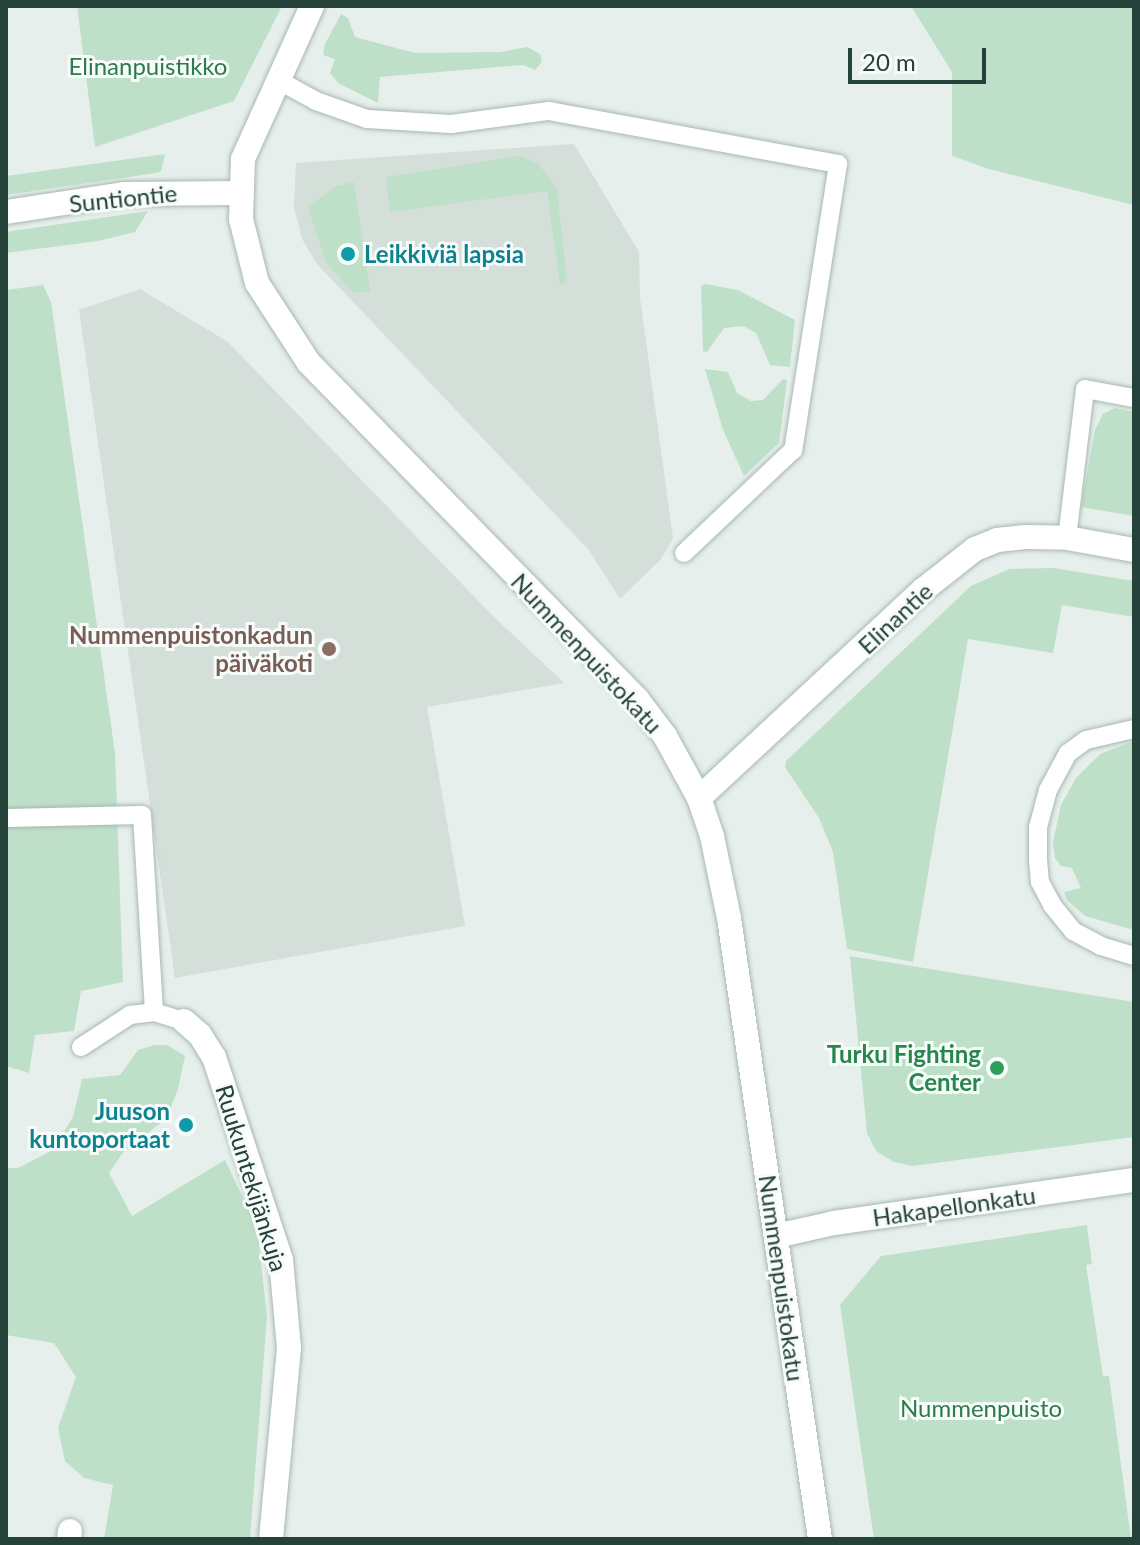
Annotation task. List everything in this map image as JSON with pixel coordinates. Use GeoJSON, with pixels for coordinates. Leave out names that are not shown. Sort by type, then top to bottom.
{"type":"FeatureCollection","features":[{"type":"Feature","properties":{"kind":"street","name":"Nummenpuistokatu"},"geometry":{"type":"LineString","coordinates":[[312,6],[276,79],[243,159],[241,219],[257,283],[309,363],[637,699],[665,736],[699,798],[712,836],[729,918],[820,1539]]}},
{"type":"Feature","properties":{"kind":"street","name":"Suntiontie"},"geometry":{"type":"LineString","coordinates":[[6,212],[124,194],[240,193]]}},
{"type":"Feature","properties":{"kind":"street","name":"Elinantie"},"geometry":{"type":"LineString","coordinates":[[699,798],[954,563],[997,540],[1067,538],[1134,550]]}},
{"type":"Feature","properties":{"kind":"street","name":"Ruukuntekijänkuja"},"geometry":{"type":"LineString","coordinates":[[184,1021],[214,1057],[281,1260],[289,1348],[271,1539]]}},
{"type":"Feature","properties":{"kind":"street","name":"Hakapellonkatu"},"geometry":{"type":"LineString","coordinates":[[776,1236],[834,1223],[1134,1180]]}},
{"type":"Feature","properties":{"kind":"lane"},"geometry":{"type":"LineString","coordinates":[[276,79],[316,101],[367,119],[451,124],[549,111],[838,164],[793,450],[684,553]]}},
{"type":"Feature","properties":{"kind":"lane"},"geometry":{"type":"LineString","coordinates":[[1067,538],[1085,389],[1134,398]]}},
{"type":"Feature","properties":{"kind":"lane"},"geometry":{"type":"LineString","coordinates":[[1134,729],[1086,740],[1068,753],[1048,790],[1038,827],[1040,882],[1061,918],[1073,931],[1101,946],[1134,956]]}},
{"type":"Feature","properties":{"kind":"lane"},"geometry":{"type":"LineString","coordinates":[[6,818],[142,815],[154,1012]]}},
{"type":"Feature","properties":{"kind":"lane"},"geometry":{"type":"LineString","coordinates":[[81,1047],[130,1015],[154,1012],[184,1021]]}},
{"type":"Feature","properties":{"kind":"shaded area"},"geometry":{"type":"Polygon","coordinates":[[[574,144],[639,252],[640,298],[673,538],[661,559],[620,599],[588,549],[317,264],[302,239],[294,207],[296,163],[574,144]]]}},
{"type":"Feature","properties":{"kind":"shaded area","name":"Nummenpuistonkadun päiväkoti"},"geometry":{"type":"Polygon","coordinates":[[[140,289],[228,342],[492,615],[564,683],[427,707],[465,926],[175,978],[79,310],[140,289]]]}},
{"type":"Feature","properties":{"kind":"green space","name":"Elinanpuistikko"},"geometry":{"type":"Polygon","coordinates":[[[77,6],[282,6],[234,101],[95,147],[77,6]]]}},
{"type":"Feature","properties":{"kind":"green space"},"geometry":{"type":"Polygon","coordinates":[[[911,6],[1134,6],[1134,205],[989,169],[952,156],[952,72],[911,6]]]}},
{"type":"Feature","properties":{"kind":"green space"},"geometry":{"type":"Polygon","coordinates":[[[341,14],[348,18],[355,37],[415,53],[500,52],[527,47],[540,54],[542,62],[535,70],[523,65],[380,77],[378,103],[338,83],[330,73],[335,59],[323,55],[325,44],[341,14]]]}},
{"type":"Feature","properties":{"kind":"green space"},"geometry":{"type":"Polygon","coordinates":[[[165,154],[161,171],[156,173],[6,195],[6,176],[165,154]]]}},
{"type":"Feature","properties":{"kind":"green space"},"geometry":{"type":"Polygon","coordinates":[[[519,156],[538,163],[557,189],[567,283],[560,284],[547,191],[390,212],[386,177],[519,156]]]}},
{"type":"Feature","properties":{"kind":"green space"},"geometry":{"type":"Polygon","coordinates":[[[354,182],[370,291],[354,293],[326,263],[308,207],[336,186],[354,182]]]}},
{"type":"Feature","properties":{"kind":"green space"},"geometry":{"type":"Polygon","coordinates":[[[148,211],[135,232],[98,241],[6,253],[6,232],[148,211]]]}},
{"type":"Feature","properties":{"kind":"green space"},"geometry":{"type":"Polygon","coordinates":[[[705,284],[738,290],[795,320],[790,367],[770,365],[756,333],[743,326],[724,328],[707,352],[703,351],[701,286],[705,284]]]}},
{"type":"Feature","properties":{"kind":"green space"},"geometry":{"type":"Polygon","coordinates":[[[43,285],[51,302],[115,753],[123,982],[81,991],[74,1031],[35,1035],[29,1073],[6,1066],[6,290],[43,285]]]}},
{"type":"Feature","properties":{"kind":"green space"},"geometry":{"type":"Polygon","coordinates":[[[705,369],[728,372],[737,393],[751,401],[763,400],[783,379],[787,380],[779,443],[744,476],[723,430],[705,369]]]}},
{"type":"Feature","properties":{"kind":"green space"},"geometry":{"type":"Polygon","coordinates":[[[1115,408],[1134,412],[1134,516],[1081,507],[1095,430],[1103,414],[1115,408]]]}},
{"type":"Feature","properties":{"kind":"green space"},"geometry":{"type":"Polygon","coordinates":[[[1053,568],[1134,581],[1134,617],[1062,605],[1053,653],[968,639],[913,962],[847,949],[833,852],[819,818],[785,767],[786,761],[971,586],[1009,569],[1053,568]]]}},
{"type":"Feature","properties":{"kind":"green space"},"geometry":{"type":"Polygon","coordinates":[[[1134,741],[1134,930],[1085,916],[1067,900],[1064,892],[1081,888],[1072,868],[1061,866],[1055,858],[1053,842],[1061,805],[1076,778],[1100,754],[1134,741]]]}},
{"type":"Feature","properties":{"kind":"green space","name":"Turku Fighting Center"},"geometry":{"type":"Polygon","coordinates":[[[850,956],[1134,1002],[1134,1137],[912,1166],[894,1162],[876,1151],[867,1133],[850,956]]]}},
{"type":"Feature","properties":{"kind":"green space"},"geometry":{"type":"Polygon","coordinates":[[[167,1045],[185,1056],[178,1089],[166,1119],[124,1151],[109,1173],[132,1216],[225,1160],[257,1227],[267,1316],[250,1539],[104,1539],[113,1485],[84,1478],[65,1461],[58,1428],[76,1377],[54,1343],[6,1335],[6,1168],[18,1168],[53,1150],[73,1117],[82,1079],[120,1075],[138,1050],[167,1045]]]}},
{"type":"Feature","properties":{"kind":"green space","name":"Nummenpuisto"},"geometry":{"type":"Polygon","coordinates":[[[1087,1225],[1092,1264],[1086,1265],[1103,1376],[1109,1376],[1131,1539],[874,1539],[840,1305],[881,1256],[1087,1225]]]}},
{"type":"Feature","properties":{"kind":"place","name":"Leikkiviä lapsia"},"geometry":{"type":"Point","coordinates":[348,254]}},
{"type":"Feature","properties":{"kind":"place","name":"Nummenpuistonkadun päiväkoti"},"geometry":{"type":"Point","coordinates":[329,649]}},
{"type":"Feature","properties":{"kind":"place","name":"Turku Fighting Center"},"geometry":{"type":"Point","coordinates":[997,1068]}},
{"type":"Feature","properties":{"kind":"place","name":"Juuson kuntoportaat"},"geometry":{"type":"Point","coordinates":[186,1125]}}]}
